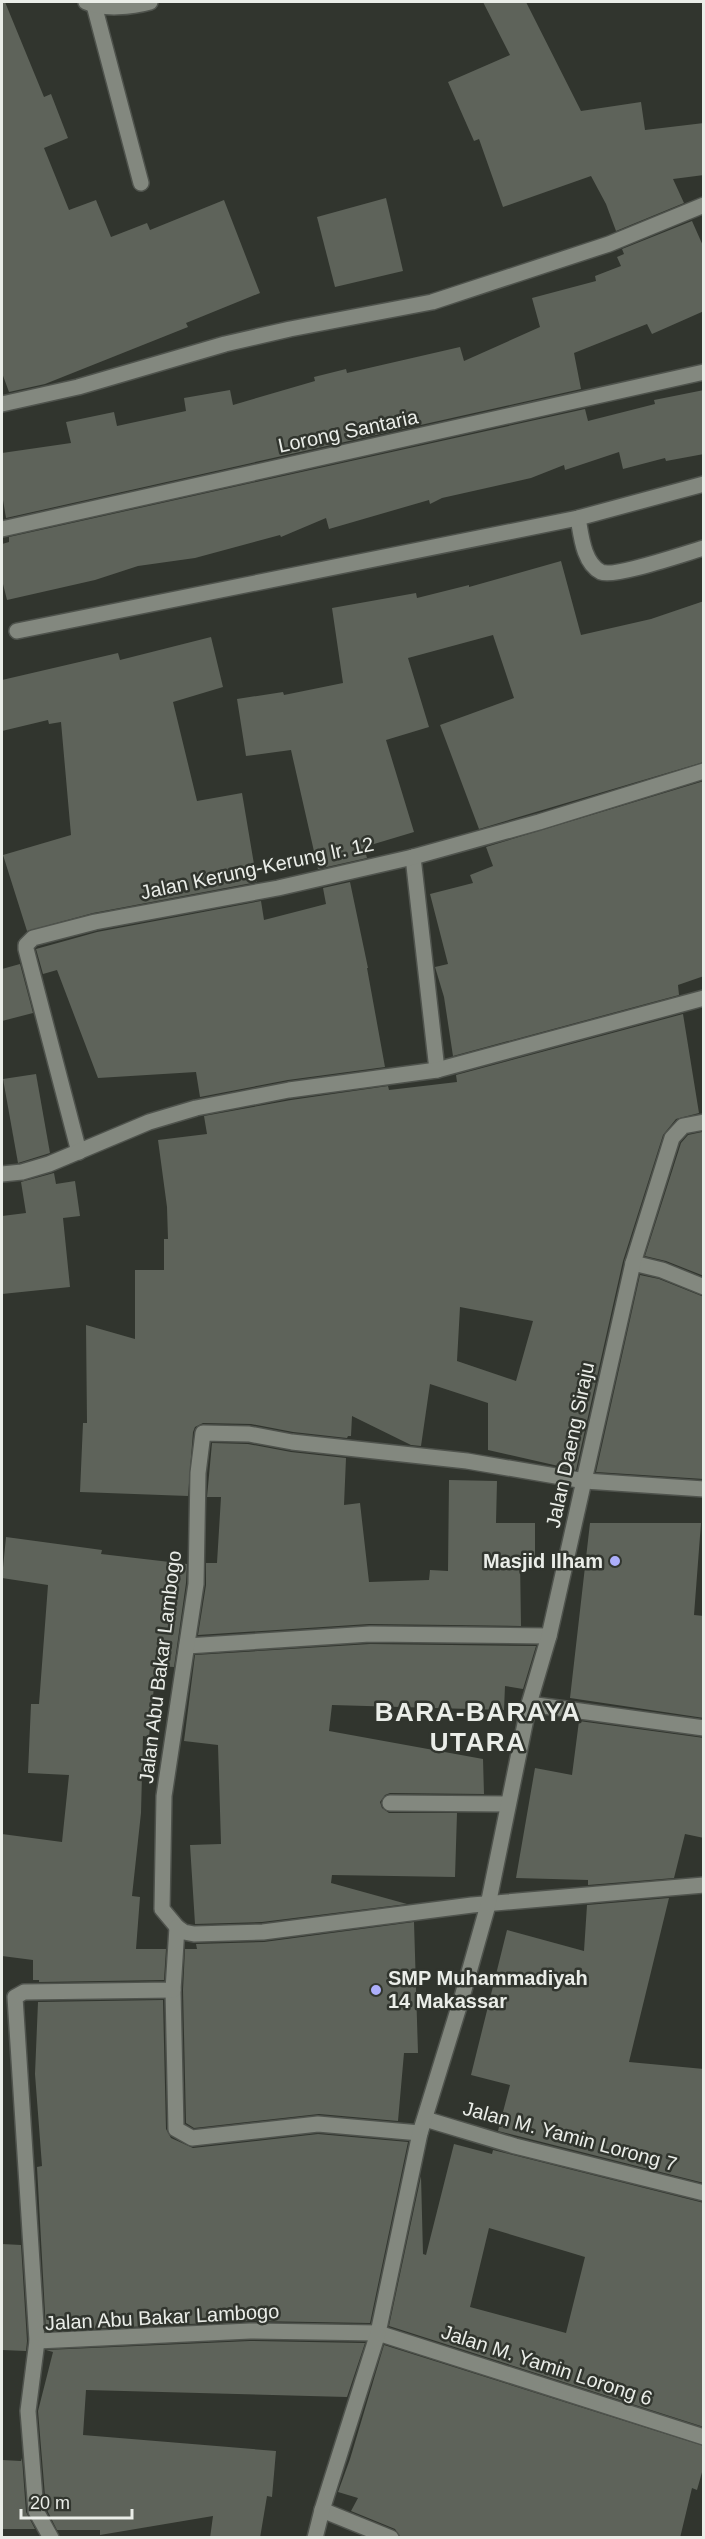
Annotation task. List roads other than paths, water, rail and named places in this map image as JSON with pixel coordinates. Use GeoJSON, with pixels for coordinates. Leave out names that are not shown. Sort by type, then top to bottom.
{"type":"FeatureCollection","features":[{"type":"Feature","properties":{"kind":"street"},"geometry":{"type":"LineString","coordinates":[[141,183],[90,3],[135,6],[150,2]]}},
{"type":"Feature","properties":{"kind":"street"},"geometry":{"type":"LineString","coordinates":[[2,404],[78,387],[225,344],[432,302],[609,244],[704,205]]}},
{"type":"Feature","properties":{"kind":"street","name":"Lorong Santaria"},"geometry":{"type":"LineString","coordinates":[[2,529],[704,372]]}},
{"type":"Feature","properties":{"kind":"street"},"geometry":{"type":"LineString","coordinates":[[17,632],[578,518],[704,484]]}},
{"type":"Feature","properties":{"kind":"street"},"geometry":{"type":"LineString","coordinates":[[578,518],[587,556],[600,572],[632,569],[704,548]]}},
{"type":"Feature","properties":{"kind":"street","name":"Jalan Kerung-Kerung lr. 12"},"geometry":{"type":"LineString","coordinates":[[79,1152],[27,952],[28,941],[41,934],[95,922],[278,888],[413,857],[539,822],[704,771]]}},
{"type":"Feature","properties":{"kind":"street"},"geometry":{"type":"LineString","coordinates":[[413,857],[437,1070]]}},
{"type":"Feature","properties":{"kind":"street"},"geometry":{"type":"LineString","coordinates":[[2,1174],[22,1172],[79,1152],[149,1122],[196,1108],[289,1090],[437,1070],[597,1029],[704,998]]}},
{"type":"Feature","properties":{"kind":"street","name":"Jalan Daeng Siraju"},"geometry":{"type":"LineString","coordinates":[[315,2538],[378,2333],[423,2126],[488,1905],[528,1704],[549,1636],[633,1263],[672,1138],[683,1126],[704,1122]]}},
{"type":"Feature","properties":{"kind":"street"},"geometry":{"type":"LineString","coordinates":[[633,1263],[662,1270],[704,1287]]}},
{"type":"Feature","properties":{"kind":"street","name":"Jalan Abu Bakar Lambogo"},"geometry":{"type":"LineString","coordinates":[[177,1927],[162,1909],[164,1796],[196,1584],[198,1473],[203,1433],[249,1434],[292,1442],[467,1461],[585,1481]]}},
{"type":"Feature","properties":{"kind":"street"},"geometry":{"type":"LineString","coordinates":[[585,1481],[704,1489]]}},
{"type":"Feature","properties":{"kind":"street"},"geometry":{"type":"LineString","coordinates":[[187,1646],[370,1634],[549,1636]]}},
{"type":"Feature","properties":{"kind":"street"},"geometry":{"type":"LineString","coordinates":[[528,1704],[704,1728]]}},
{"type":"Feature","properties":{"kind":"street"},"geometry":{"type":"LineString","coordinates":[[390,1803],[508,1804]]}},
{"type":"Feature","properties":{"kind":"street"},"geometry":{"type":"LineString","coordinates":[[177,1927],[184,1932],[194,1934],[263,1932],[488,1905],[704,1885]]}},
{"type":"Feature","properties":{"kind":"street"},"geometry":{"type":"LineString","coordinates":[[38,2341],[15,1997],[24,1992],[173,1990],[177,1927]]}},
{"type":"Feature","properties":{"kind":"street","name":"Jalan M. Yamin Lorong 7"},"geometry":{"type":"LineString","coordinates":[[173,1990],[176,2129],[192,2138],[318,2124],[423,2126],[515,2146],[704,2193]]}},
{"type":"Feature","properties":{"kind":"street","name":"Jalan Abu Bakar Lambogo"},"geometry":{"type":"LineString","coordinates":[[51,2538],[36,2511],[28,2411],[38,2341],[250,2331],[378,2333]]}},
{"type":"Feature","properties":{"kind":"street","name":"Jalan M. Yamin Lorong 6"},"geometry":{"type":"LineString","coordinates":[[378,2333],[704,2437]]}},
{"type":"Feature","properties":{"kind":"street"},"geometry":{"type":"LineString","coordinates":[[322,2510],[391,2538]]}},
{"type":"Feature","properties":{"kind":"place","name":"Masjid Ilham"},"geometry":{"type":"Point","coordinates":[615,1561]}},
{"type":"Feature","properties":{"kind":"place","name":"SMP Muhammadiyah 14 Makassar"},"geometry":{"type":"Point","coordinates":[376,1990]}},
{"type":"Feature","properties":{"kind":"district","name":"BARA-BARAYA UTARA"},"geometry":{"type":"Point","coordinates":[478,1726]}}]}
